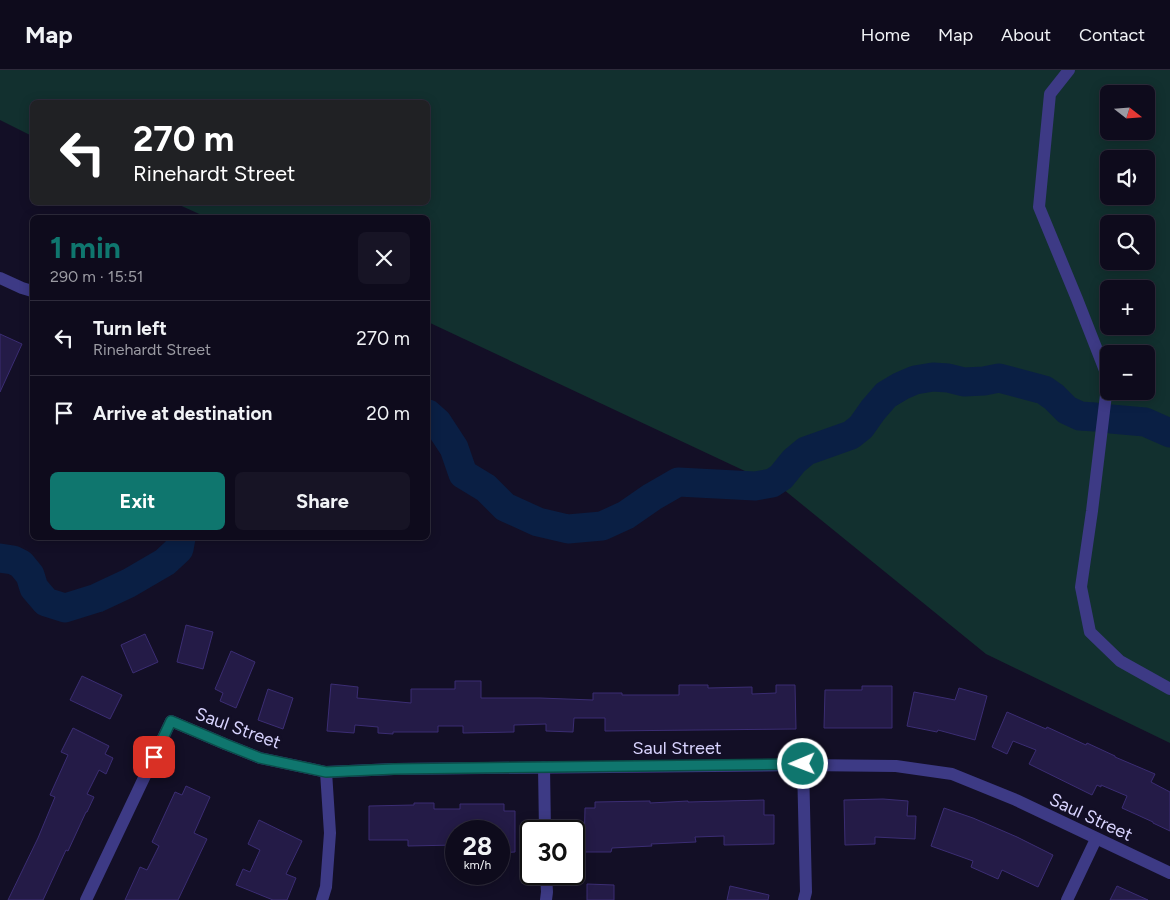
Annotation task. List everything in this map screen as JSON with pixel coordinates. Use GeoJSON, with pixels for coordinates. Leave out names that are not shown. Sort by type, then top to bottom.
{"type":"FeatureCollection","features":[{"type":"Feature","properties":{"kind":"street"},"geometry":{"type":"LineString","coordinates":[[1070,70],[1050,94],[1039,207],[1108,378],[1081,587],[1090,632],[1120,661],[1170,689]]}},
{"type":"Feature","properties":{"kind":"street"},"geometry":{"type":"LineString","coordinates":[[0,278],[30,290]]}},
{"type":"Feature","properties":{"kind":"street","name":"Saul Street"},"geometry":{"type":"LineString","coordinates":[[86,900],[171,721],[260,758],[326,772],[394,769],[803,764],[896,766],[952,774],[1016,800],[1170,873]]}},
{"type":"Feature","properties":{"kind":"street"},"geometry":{"type":"LineString","coordinates":[[803,764],[806,892],[804,900]]}},
{"type":"Feature","properties":{"kind":"street"},"geometry":{"type":"LineString","coordinates":[[544,767],[545,820]]}},
{"type":"Feature","properties":{"kind":"street"},"geometry":{"type":"LineString","coordinates":[[322,900],[326,887],[330,833],[326,772]]}},
{"type":"Feature","properties":{"kind":"street"},"geometry":{"type":"LineString","coordinates":[[1067,900],[1096,839]]}},
{"type":"Feature","properties":{"kind":"street"},"geometry":{"type":"LineString","coordinates":[[546,900],[547,885]]}},
{"type":"Feature","properties":{"kind":"green space"},"geometry":{"type":"Polygon","coordinates":[[[0,70],[1170,70],[1170,743],[986,654],[783,489],[430,323],[430,215],[202,215],[179,205],[430,205],[430,100],[30,100],[30,135],[0,120],[0,70]]]}},
{"type":"Feature","properties":{"kind":"building"},"geometry":{"type":"Polygon","coordinates":[[[0,334],[22,344],[0,392],[0,334]]]}},
{"type":"Feature","properties":{"kind":"building"},"geometry":{"type":"Polygon","coordinates":[[[186,625],[213,632],[203,669],[177,662],[186,625]]]}},
{"type":"Feature","properties":{"kind":"building"},"geometry":{"type":"Polygon","coordinates":[[[145,634],[158,662],[133,673],[121,645],[145,634]]]}},
{"type":"Feature","properties":{"kind":"building"},"geometry":{"type":"Polygon","coordinates":[[[231,651],[255,662],[236,708],[220,701],[223,693],[215,689],[231,651]]]}},
{"type":"Feature","properties":{"kind":"building"},"geometry":{"type":"Polygon","coordinates":[[[82,676],[122,695],[110,719],[70,700],[82,676]]]}},
{"type":"Feature","properties":{"kind":"building"},"geometry":{"type":"Polygon","coordinates":[[[455,681],[481,681],[481,698],[593,700],[593,693],[679,695],[679,685],[708,685],[708,688],[752,687],[752,694],[776,693],[776,685],[795,685],[796,729],[605,731],[605,718],[574,718],[573,732],[546,731],[546,724],[514,725],[514,732],[463,733],[463,726],[438,726],[438,732],[393,732],[393,734],[378,733],[378,727],[355,725],[354,733],[327,731],[331,684],[358,687],[357,698],[411,703],[411,689],[455,689],[455,681]]]}},
{"type":"Feature","properties":{"kind":"building"},"geometry":{"type":"Polygon","coordinates":[[[862,686],[892,686],[892,728],[824,728],[825,690],[862,690],[862,686]]]}},
{"type":"Feature","properties":{"kind":"building"},"geometry":{"type":"Polygon","coordinates":[[[959,688],[987,696],[975,740],[938,730],[937,732],[907,726],[914,692],[955,700],[959,688]]]}},
{"type":"Feature","properties":{"kind":"building"},"geometry":{"type":"Polygon","coordinates":[[[268,689],[293,698],[283,729],[258,720],[268,689]]]}},
{"type":"Feature","properties":{"kind":"building"},"geometry":{"type":"Polygon","coordinates":[[[1007,712],[1046,729],[1047,727],[1086,745],[1087,743],[1155,774],[1151,782],[1170,792],[1170,831],[1122,808],[1127,796],[1101,785],[1101,787],[1097,785],[1092,795],[1029,764],[1036,750],[1013,741],[1007,754],[992,747],[1007,712]]]}},
{"type":"Feature","properties":{"kind":"building"},"geometry":{"type":"Polygon","coordinates":[[[73,728],[109,746],[105,754],[113,758],[106,774],[99,770],[87,794],[94,797],[68,851],[66,850],[43,900],[8,900],[38,838],[55,797],[50,795],[68,755],[61,752],[73,728]]]}},
{"type":"Feature","properties":{"kind":"building"},"geometry":{"type":"Polygon","coordinates":[[[186,786],[210,797],[194,833],[207,839],[178,900],[125,900],[140,867],[147,870],[159,846],[152,842],[175,792],[182,795],[186,786]]]}},
{"type":"Feature","properties":{"kind":"building"},"geometry":{"type":"Polygon","coordinates":[[[883,799],[908,801],[907,816],[916,816],[915,839],[875,837],[875,844],[845,845],[844,800],[883,799]]]}},
{"type":"Feature","properties":{"kind":"building"},"geometry":{"type":"Polygon","coordinates":[[[764,800],[764,815],[774,815],[774,844],[724,845],[724,836],[695,837],[696,842],[612,848],[611,852],[585,852],[585,808],[595,808],[595,802],[764,800]]]}},
{"type":"Feature","properties":{"kind":"building"},"geometry":{"type":"Polygon","coordinates":[[[414,803],[434,803],[434,809],[460,809],[460,804],[504,804],[504,811],[515,811],[515,852],[510,852],[510,820],[445,820],[445,845],[408,846],[408,840],[369,840],[369,806],[414,805],[414,803]]]}},
{"type":"Feature","properties":{"kind":"building"},"geometry":{"type":"Polygon","coordinates":[[[944,808],[973,818],[1053,855],[1038,887],[1002,870],[998,879],[971,867],[973,861],[931,846],[944,808]]]}},
{"type":"Feature","properties":{"kind":"building"},"geometry":{"type":"Polygon","coordinates":[[[259,820],[302,841],[286,874],[296,878],[287,900],[273,900],[236,885],[243,869],[250,872],[260,850],[248,844],[259,820]]]}},
{"type":"Feature","properties":{"kind":"building"},"geometry":{"type":"Polygon","coordinates":[[[587,884],[614,885],[614,900],[587,900],[587,884]]]}},
{"type":"Feature","properties":{"kind":"building"},"geometry":{"type":"Polygon","coordinates":[[[730,886],[769,895],[768,900],[727,900],[730,886]]]}},
{"type":"Feature","properties":{"kind":"building"},"geometry":{"type":"Polygon","coordinates":[[[1117,886],[1148,900],[1110,900],[1117,886]]]}},
{"type":"Feature","properties":{"kind":"waterway"},"geometry":{"type":"LineString","coordinates":[[430,416],[437,422],[454,448],[463,474],[486,488],[505,507],[538,522],[568,529],[602,526],[626,515],[678,482],[755,486],[772,483],[781,477],[794,461],[806,451],[851,435],[861,427],[886,395],[915,380],[933,377],[964,382],[999,378],[1044,390],[1067,410],[1080,416],[1095,417]]}},
{"type":"Feature","properties":{"kind":"waterway"},"geometry":{"type":"LineString","coordinates":[[1111,419],[1145,422],[1170,433]]}},
{"type":"Feature","properties":{"kind":"waterway"},"geometry":{"type":"LineString","coordinates":[[0,558],[13,560],[21,564],[30,575],[34,588],[46,602],[65,608],[97,598],[129,583],[165,562],[179,549],[181,540]]}},
{"type":"Feature","properties":{"kind":"route"},"geometry":{"type":"LineString","coordinates":[[154,757],[171,721],[260,758],[326,772],[394,769],[803,764]]}}]}
